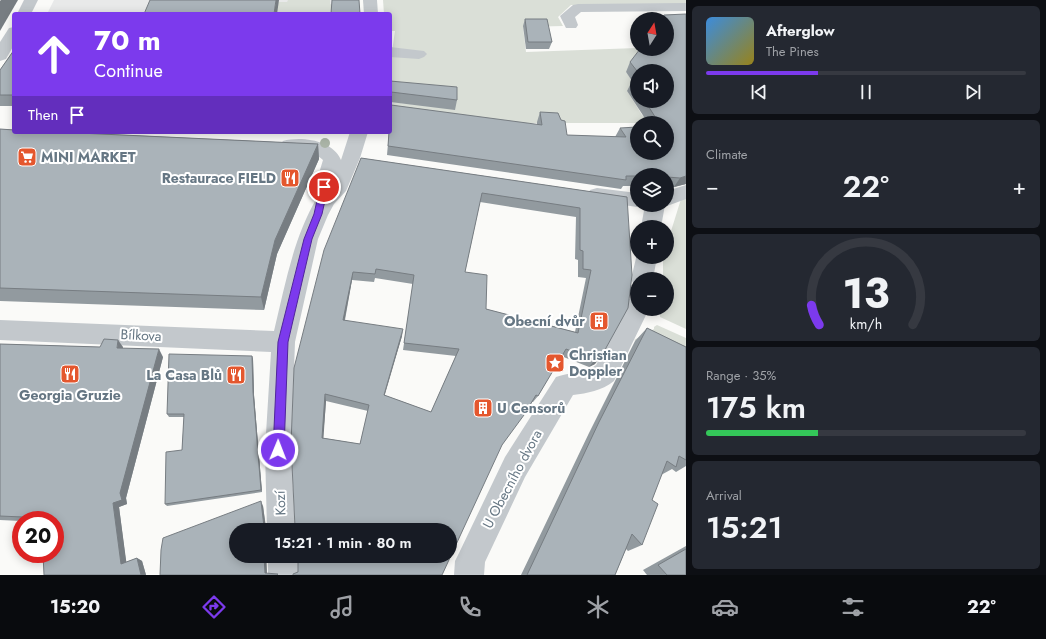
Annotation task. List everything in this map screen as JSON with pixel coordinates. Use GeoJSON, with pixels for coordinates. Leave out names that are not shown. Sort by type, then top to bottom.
{"type":"FeatureCollection","features":[{"type":"Feature","properties":{"kind":"street"},"geometry":{"type":"LineString","coordinates":[[25,12],[31,0]]}},
{"type":"Feature","properties":{"kind":"street"},"geometry":{"type":"LineString","coordinates":[[370,0],[371,12]]}},
{"type":"Feature","properties":{"kind":"street"},"geometry":{"type":"LineString","coordinates":[[569,21],[578,8],[686,7]]}},
{"type":"Feature","properties":{"kind":"street"},"geometry":{"type":"LineString","coordinates":[[2,50],[12,34]]}},
{"type":"Feature","properties":{"kind":"street"},"geometry":{"type":"LineString","coordinates":[[392,52],[419,54]]}},
{"type":"Feature","properties":{"kind":"street"},"geometry":{"type":"LineString","coordinates":[[318,214],[332,159],[327,151],[319,147],[273,144],[293,139],[308,138],[355,143],[372,161]]}},
{"type":"Feature","properties":{"kind":"street","name":"Kozí"},"geometry":{"type":"LineString","coordinates":[[282,523],[278,450],[283,342],[308,239],[318,214],[327,199],[336,191],[355,143]]}},
{"type":"Feature","properties":{"kind":"street"},"geometry":{"type":"LineString","coordinates":[[674,196],[686,192]]}},
{"type":"Feature","properties":{"kind":"street"},"geometry":{"type":"LineString","coordinates":[[582,193],[630,199]]}},
{"type":"Feature","properties":{"kind":"street","name":"U Obecního dvora"},"geometry":{"type":"LineString","coordinates":[[469,575],[470,561],[515,467],[564,384],[596,380],[604,373],[635,316]]}},
{"type":"Feature","properties":{"kind":"street","name":"Bílkova"},"geometry":{"type":"LineString","coordinates":[[0,330],[283,342]]}},
{"type":"Feature","properties":{"kind":"street"},"geometry":{"type":"LineString","coordinates":[[283,563],[283,575]]}},
{"type":"Feature","properties":{"kind":"shaded area"},"geometry":{"type":"Polygon","coordinates":[[[54,0],[358,0],[358,12],[48,12],[54,0]]]}},
{"type":"Feature","properties":{"kind":"shaded area"},"geometry":{"type":"Polygon","coordinates":[[[288,0],[330,0],[330,4],[333,5],[332,12],[276,12],[278,2],[287,2],[288,0]]]}},
{"type":"Feature","properties":{"kind":"shaded area"},"geometry":{"type":"Polygon","coordinates":[[[383,0],[686,0],[686,4],[571,5],[558,17],[563,26],[523,27],[526,52],[630,48],[630,56],[674,56],[686,67],[674,68],[674,64],[630,64],[630,72],[626,72],[630,78],[630,91],[627,91],[630,96],[630,108],[638,108],[644,116],[630,116],[630,123],[523,123],[392,105],[392,102],[442,107],[392,91],[392,51],[395,31],[392,31],[392,12],[384,12],[383,0]]]}},
{"type":"Feature","properties":{"kind":"shaded area"},"geometry":{"type":"Polygon","coordinates":[[[686,198],[686,329],[660,317],[674,316],[674,272],[663,272],[663,264],[674,264],[674,222],[681,199],[686,198]]]}},
{"type":"Feature","properties":{"kind":"shaded area"},"geometry":{"type":"Polygon","coordinates":[[[657,325],[686,338],[686,366],[634,340],[654,329],[657,325]]]}},
{"type":"Feature","properties":{"kind":"building"},"geometry":{"type":"Polygon","coordinates":[[[150,0],[276,0],[274,12],[145,12],[150,0]]]}},
{"type":"Feature","properties":{"kind":"building"},"geometry":{"type":"Polygon","coordinates":[[[332,0],[359,0],[360,12],[331,12],[332,0]]]}},
{"type":"Feature","properties":{"kind":"building"},"geometry":{"type":"Polygon","coordinates":[[[686,14],[686,176],[680,178],[674,178],[674,168],[630,168],[630,176],[626,176],[626,180],[388,146],[389,134],[392,134],[392,105],[542,125],[540,112],[558,113],[561,120],[565,121],[567,135],[626,137],[620,128],[630,127],[630,160],[674,160],[674,116],[655,116],[649,108],[674,108],[674,64],[632,64],[630,62],[635,56],[674,56],[674,15],[686,14]]]}},
{"type":"Feature","properties":{"kind":"building"},"geometry":{"type":"Polygon","coordinates":[[[525,19],[547,19],[552,42],[528,42],[525,19]]]}},
{"type":"Feature","properties":{"kind":"building"},"geometry":{"type":"Polygon","coordinates":[[[12,53],[12,95],[0,95],[0,70],[12,53]]]}},
{"type":"Feature","properties":{"kind":"building"},"geometry":{"type":"Polygon","coordinates":[[[392,81],[457,87],[457,100],[392,92],[392,81]]]}},
{"type":"Feature","properties":{"kind":"building"},"geometry":{"type":"Polygon","coordinates":[[[0,129],[12,130],[12,134],[100,134],[318,144],[275,240],[261,297],[0,288],[0,129]]]}},
{"type":"Feature","properties":{"kind":"building"},"geometry":{"type":"Polygon","coordinates":[[[361,158],[627,197],[630,264],[631,264],[632,272],[630,272],[628,308],[601,357],[595,360],[566,349],[538,396],[536,395],[524,415],[502,445],[457,542],[457,523],[295,523],[291,444],[294,368],[324,250],[361,158]],[[482,193],[465,272],[487,275],[486,309],[578,333],[591,270],[583,269],[583,251],[580,250],[580,208],[482,193]],[[376,269],[375,274],[353,272],[343,320],[403,329],[384,395],[431,412],[459,349],[404,343],[414,275],[376,269]],[[325,394],[322,438],[360,444],[369,405],[325,394]]]}},
{"type":"Feature","properties":{"kind":"building"},"geometry":{"type":"Polygon","coordinates":[[[647,328],[686,347],[686,460],[679,456],[676,467],[667,461],[652,500],[658,504],[642,545],[632,534],[615,575],[527,575],[599,422],[647,328]]]}},
{"type":"Feature","properties":{"kind":"building"},"geometry":{"type":"Polygon","coordinates":[[[104,339],[118,340],[117,348],[159,349],[120,493],[122,500],[113,503],[121,564],[137,558],[141,575],[44,575],[43,563],[64,563],[64,511],[12,511],[12,517],[0,516],[0,344],[100,347],[104,339]]]}},
{"type":"Feature","properties":{"kind":"building"},"geometry":{"type":"Polygon","coordinates":[[[169,354],[252,356],[253,392],[261,490],[165,504],[166,452],[182,450],[184,414],[167,414],[169,354]]]}},
{"type":"Feature","properties":{"kind":"building"},"geometry":{"type":"Polygon","coordinates":[[[261,501],[264,523],[229,523],[229,563],[264,563],[265,573],[278,574],[277,575],[160,575],[163,538],[261,501]]]}},
{"type":"Feature","properties":{"kind":"building"},"geometry":{"type":"Polygon","coordinates":[[[686,549],[686,575],[667,575],[658,565],[686,549]]]}},
{"type":"Feature","properties":{"kind":"building"},"geometry":{"type":"Polygon","coordinates":[[[298,563],[448,563],[442,575],[293,575],[298,572],[298,563]]]}},
{"type":"Feature","properties":{"kind":"place","name":"MINI MARKET"},"geometry":{"type":"Point","coordinates":[27,157]}},
{"type":"Feature","properties":{"kind":"place","name":"Restaurace FIELD"},"geometry":{"type":"Point","coordinates":[290,178]}},
{"type":"Feature","properties":{"kind":"place","name":"Obecní dvůr"},"geometry":{"type":"Point","coordinates":[599,321]}},
{"type":"Feature","properties":{"kind":"place","name":"Christian Doppler"},"geometry":{"type":"Point","coordinates":[555,363]}},
{"type":"Feature","properties":{"kind":"place","name":"Georgia Gruzie"},"geometry":{"type":"Point","coordinates":[70,374]}},
{"type":"Feature","properties":{"kind":"place","name":"La Casa Blů"},"geometry":{"type":"Point","coordinates":[236,375]}},
{"type":"Feature","properties":{"kind":"place","name":"U Censorů"},"geometry":{"type":"Point","coordinates":[483,408]}},
{"type":"Feature","properties":{"kind":"route"},"geometry":{"type":"LineString","coordinates":[[278,450],[283,342],[308,239],[318,214],[324,187]]}}]}
